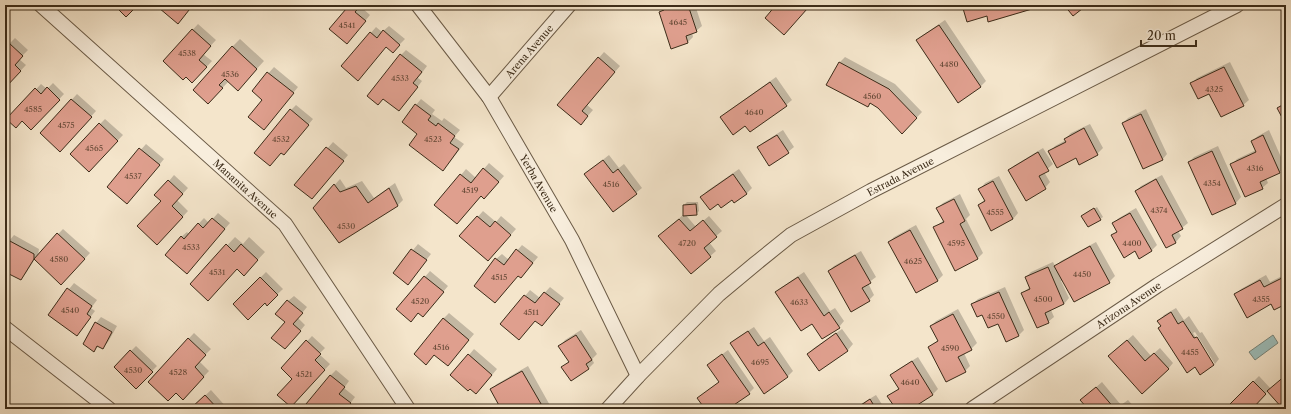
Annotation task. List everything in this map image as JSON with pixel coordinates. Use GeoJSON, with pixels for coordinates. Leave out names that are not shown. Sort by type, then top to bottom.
{"type":"FeatureCollection","features":[{"type":"Feature","properties":{"kind":"street","name":"Mananita Avenue"},"geometry":{"type":"LineString","coordinates":[[41,5],[285,224],[408,409]]}},
{"type":"Feature","properties":{"kind":"street","name":"Yerba Avenue"},"geometry":{"type":"LineString","coordinates":[[418,5],[489,97],[572,240],[638,376]]}},
{"type":"Feature","properties":{"kind":"street","name":"Arena Avenue"},"geometry":{"type":"LineString","coordinates":[[489,97],[569,5]]}},
{"type":"Feature","properties":{"kind":"street","name":"Estrada Avenue"},"geometry":{"type":"LineString","coordinates":[[608,409],[638,376],[719,294],[791,235],[878,188],[1237,5]]}},
{"type":"Feature","properties":{"kind":"street","name":"Arizona Avenue"},"geometry":{"type":"LineString","coordinates":[[972,409],[1158,285],[1286,204]]}},
{"type":"Feature","properties":{"kind":"street"},"geometry":{"type":"LineString","coordinates":[[5,328],[109,409]]}},
{"type":"Feature","properties":{"kind":"water"},"geometry":{"type":"Polygon","coordinates":[[[1273,335],[1278,343],[1255,360],[1249,352],[1273,335]]]}},
{"type":"Feature","properties":{"kind":"building"},"geometry":{"type":"Polygon","coordinates":[[[114,5],[138,5],[126,17],[114,5]]]}},
{"type":"Feature","properties":{"kind":"building"},"geometry":{"type":"Polygon","coordinates":[[[161,5],[193,5],[178,24],[159,8],[161,5]]]}},
{"type":"Feature","properties":{"kind":"building"},"geometry":{"type":"Polygon","coordinates":[[[341,5],[361,5],[355,12],[366,21],[347,44],[329,29],[346,9],[341,5]]]}},
{"type":"Feature","properties":{"kind":"building"},"geometry":{"type":"Polygon","coordinates":[[[663,5],[688,5],[697,32],[686,36],[688,43],[671,49],[659,12],[664,10],[663,5]]]}},
{"type":"Feature","properties":{"kind":"building"},"geometry":{"type":"Polygon","coordinates":[[[776,5],[803,5],[807,9],[784,35],[765,18],[776,5]]]}},
{"type":"Feature","properties":{"kind":"building"},"geometry":{"type":"Polygon","coordinates":[[[962,5],[1031,5],[1032,9],[988,22],[987,16],[967,22],[962,5]]]}},
{"type":"Feature","properties":{"kind":"building"},"geometry":{"type":"Polygon","coordinates":[[[1064,5],[1087,5],[1073,16],[1064,5]]]}},
{"type":"Feature","properties":{"kind":"building"},"geometry":{"type":"Polygon","coordinates":[[[939,25],[981,87],[958,103],[916,40],[939,25]]]}},
{"type":"Feature","properties":{"kind":"building"},"geometry":{"type":"Polygon","coordinates":[[[192,29],[211,46],[199,60],[207,67],[192,83],[186,77],[183,80],[163,61],[192,29]]]}},
{"type":"Feature","properties":{"kind":"building"},"geometry":{"type":"Polygon","coordinates":[[[383,30],[400,45],[393,53],[386,47],[358,81],[341,66],[370,32],[377,38],[383,30]]]}},
{"type":"Feature","properties":{"kind":"building"},"geometry":{"type":"Polygon","coordinates":[[[9,43],[23,56],[15,65],[21,71],[5,88],[5,47],[9,43]]]}},
{"type":"Feature","properties":{"kind":"building"},"geometry":{"type":"Polygon","coordinates":[[[232,46],[257,69],[238,91],[225,79],[219,85],[223,88],[208,104],[193,90],[232,46]]]}},
{"type":"Feature","properties":{"kind":"building"},"geometry":{"type":"Polygon","coordinates":[[[400,54],[422,72],[413,83],[418,87],[399,111],[383,99],[378,105],[367,96],[400,54]]]}},
{"type":"Feature","properties":{"kind":"building"},"geometry":{"type":"Polygon","coordinates":[[[598,57],[615,72],[582,111],[588,116],[581,125],[557,105],[598,57]]]}},
{"type":"Feature","properties":{"kind":"building"},"geometry":{"type":"Polygon","coordinates":[[[839,62],[889,89],[917,118],[902,134],[878,108],[870,103],[868,107],[826,85],[839,62]]]}},
{"type":"Feature","properties":{"kind":"building"},"geometry":{"type":"Polygon","coordinates":[[[1224,67],[1244,106],[1221,117],[1209,94],[1198,99],[1190,83],[1224,67]]]}},
{"type":"Feature","properties":{"kind":"building"},"geometry":{"type":"Polygon","coordinates":[[[267,72],[294,93],[264,130],[248,117],[262,100],[252,91],[267,72]]]}},
{"type":"Feature","properties":{"kind":"building"},"geometry":{"type":"Polygon","coordinates":[[[770,82],[787,106],[750,132],[745,126],[733,135],[720,117],[770,82]]]}},
{"type":"Feature","properties":{"kind":"building"},"geometry":{"type":"Polygon","coordinates":[[[47,87],[60,100],[31,130],[22,121],[16,128],[6,119],[35,88],[41,94],[47,87]]]}},
{"type":"Feature","properties":{"kind":"building"},"geometry":{"type":"Polygon","coordinates":[[[71,99],[92,117],[60,152],[40,133],[71,99]]]}},
{"type":"Feature","properties":{"kind":"building"},"geometry":{"type":"Polygon","coordinates":[[[1286,103],[1286,125],[1277,108],[1286,103]]]}},
{"type":"Feature","properties":{"kind":"building"},"geometry":{"type":"Polygon","coordinates":[[[415,104],[431,116],[428,120],[436,126],[438,123],[455,136],[450,143],[459,149],[443,171],[409,145],[417,134],[402,122],[415,104]]]}},
{"type":"Feature","properties":{"kind":"building"},"geometry":{"type":"Polygon","coordinates":[[[290,109],[309,125],[284,155],[281,153],[270,166],[254,153],[290,109]]]}},
{"type":"Feature","properties":{"kind":"building"},"geometry":{"type":"Polygon","coordinates":[[[1141,114],[1163,160],[1143,169],[1122,123],[1141,114]]]}},
{"type":"Feature","properties":{"kind":"building"},"geometry":{"type":"Polygon","coordinates":[[[99,123],[118,141],[89,172],[70,154],[99,123]]]}},
{"type":"Feature","properties":{"kind":"building"},"geometry":{"type":"Polygon","coordinates":[[[1084,128],[1098,155],[1079,165],[1076,158],[1057,168],[1048,151],[1066,142],[1064,139],[1084,128]]]}},
{"type":"Feature","properties":{"kind":"building"},"geometry":{"type":"Polygon","coordinates":[[[777,135],[789,153],[769,166],[757,147],[777,135]]]}},
{"type":"Feature","properties":{"kind":"building"},"geometry":{"type":"Polygon","coordinates":[[[1263,135],[1280,173],[1260,182],[1263,189],[1245,197],[1230,164],[1256,152],[1251,141],[1263,135]]]}},
{"type":"Feature","properties":{"kind":"building"},"geometry":{"type":"Polygon","coordinates":[[[326,147],[344,161],[312,199],[294,185],[326,147]]]}},
{"type":"Feature","properties":{"kind":"building"},"geometry":{"type":"Polygon","coordinates":[[[139,148],[160,165],[127,204],[107,187],[139,148]]]}},
{"type":"Feature","properties":{"kind":"building"},"geometry":{"type":"Polygon","coordinates":[[[1212,151],[1236,204],[1212,215],[1188,162],[1212,151]]]}},
{"type":"Feature","properties":{"kind":"building"},"geometry":{"type":"Polygon","coordinates":[[[1038,152],[1049,171],[1039,176],[1046,189],[1026,201],[1008,170],[1038,152]]]}},
{"type":"Feature","properties":{"kind":"building"},"geometry":{"type":"Polygon","coordinates":[[[603,160],[613,173],[618,169],[637,194],[613,212],[584,174],[603,160]]]}},
{"type":"Feature","properties":{"kind":"building"},"geometry":{"type":"Polygon","coordinates":[[[483,168],[499,182],[484,199],[481,196],[457,224],[434,205],[460,174],[471,183],[483,168]]]}},
{"type":"Feature","properties":{"kind":"building"},"geometry":{"type":"Polygon","coordinates":[[[733,174],[747,194],[734,203],[732,200],[721,208],[718,204],[710,210],[700,197],[733,174]]]}},
{"type":"Feature","properties":{"kind":"building"},"geometry":{"type":"Polygon","coordinates":[[[1156,179],[1183,229],[1172,235],[1176,243],[1166,248],[1135,191],[1156,179]]]}},
{"type":"Feature","properties":{"kind":"building"},"geometry":{"type":"Polygon","coordinates":[[[168,180],[183,194],[172,206],[183,217],[157,245],[137,226],[161,201],[154,195],[168,180]]]}},
{"type":"Feature","properties":{"kind":"building"},"geometry":{"type":"Polygon","coordinates":[[[993,181],[1013,219],[991,231],[978,205],[985,201],[978,189],[993,181]]]}},
{"type":"Feature","properties":{"kind":"building"},"geometry":{"type":"Polygon","coordinates":[[[334,184],[340,192],[356,186],[368,203],[389,188],[398,206],[339,243],[313,208],[334,184]]]}},
{"type":"Feature","properties":{"kind":"building"},"geometry":{"type":"Polygon","coordinates":[[[954,199],[965,221],[960,224],[978,259],[955,271],[933,227],[944,222],[936,208],[954,199]]]}},
{"type":"Feature","properties":{"kind":"building"},"geometry":{"type":"Polygon","coordinates":[[[696,204],[697,215],[683,216],[683,205],[696,204]]]}},
{"type":"Feature","properties":{"kind":"building"},"geometry":{"type":"Polygon","coordinates":[[[1094,208],[1101,220],[1088,227],[1081,216],[1094,208]]]}},
{"type":"Feature","properties":{"kind":"building"},"geometry":{"type":"Polygon","coordinates":[[[1130,213],[1152,251],[1139,259],[1135,251],[1124,258],[1111,235],[1117,232],[1112,223],[1130,213]]]}},
{"type":"Feature","properties":{"kind":"building"},"geometry":{"type":"Polygon","coordinates":[[[477,216],[490,227],[495,221],[511,235],[488,261],[459,236],[477,216]]]}},
{"type":"Feature","properties":{"kind":"building"},"geometry":{"type":"Polygon","coordinates":[[[212,218],[225,229],[187,274],[165,255],[181,236],[184,239],[198,223],[203,228],[212,218]]]}},
{"type":"Feature","properties":{"kind":"building"},"geometry":{"type":"Polygon","coordinates":[[[679,219],[690,231],[703,220],[717,237],[704,248],[711,257],[691,274],[658,236],[679,219]]]}},
{"type":"Feature","properties":{"kind":"building"},"geometry":{"type":"Polygon","coordinates":[[[910,230],[938,281],[916,293],[888,242],[910,230]]]}},
{"type":"Feature","properties":{"kind":"building"},"geometry":{"type":"Polygon","coordinates":[[[57,233],[85,259],[61,285],[34,259],[57,233]]]}},
{"type":"Feature","properties":{"kind":"building"},"geometry":{"type":"Polygon","coordinates":[[[8,240],[34,254],[34,259],[21,280],[5,272],[5,246],[8,240]]]}},
{"type":"Feature","properties":{"kind":"building"},"geometry":{"type":"Polygon","coordinates":[[[226,244],[234,252],[241,244],[258,260],[244,276],[237,269],[208,301],[190,284],[226,244]]]}},
{"type":"Feature","properties":{"kind":"building"},"geometry":{"type":"Polygon","coordinates":[[[1090,246],[1110,283],[1074,302],[1054,266],[1090,246]]]}},
{"type":"Feature","properties":{"kind":"building"},"geometry":{"type":"Polygon","coordinates":[[[411,249],[427,260],[408,285],[393,273],[411,249]]]}},
{"type":"Feature","properties":{"kind":"building"},"geometry":{"type":"Polygon","coordinates":[[[516,249],[533,263],[521,278],[518,276],[495,303],[474,286],[495,258],[504,265],[516,249]]]}},
{"type":"Feature","properties":{"kind":"building"},"geometry":{"type":"Polygon","coordinates":[[[855,255],[871,283],[862,288],[870,301],[851,312],[828,271],[855,255]]]}},
{"type":"Feature","properties":{"kind":"building"},"geometry":{"type":"Polygon","coordinates":[[[1048,267],[1064,304],[1045,313],[1049,323],[1037,328],[1021,293],[1030,289],[1025,277],[1048,267]]]}},
{"type":"Feature","properties":{"kind":"building"},"geometry":{"type":"Polygon","coordinates":[[[424,276],[444,292],[423,317],[418,313],[411,322],[396,309],[424,276]]]}},
{"type":"Feature","properties":{"kind":"building"},"geometry":{"type":"Polygon","coordinates":[[[1286,276],[1286,304],[1274,310],[1271,304],[1247,318],[1234,294],[1260,280],[1264,287],[1286,276]]]}},
{"type":"Feature","properties":{"kind":"building"},"geometry":{"type":"Polygon","coordinates":[[[260,277],[278,295],[267,306],[265,303],[248,320],[233,304],[260,277]]]}},
{"type":"Feature","properties":{"kind":"building"},"geometry":{"type":"Polygon","coordinates":[[[798,277],[824,316],[829,312],[840,328],[822,339],[812,324],[801,331],[775,292],[798,277]]]}},
{"type":"Feature","properties":{"kind":"building"},"geometry":{"type":"Polygon","coordinates":[[[67,288],[92,306],[87,314],[91,317],[77,336],[48,315],[67,288]]]}},
{"type":"Feature","properties":{"kind":"building"},"geometry":{"type":"Polygon","coordinates":[[[544,292],[560,304],[542,326],[535,321],[519,340],[500,324],[524,295],[535,303],[544,292]]]}},
{"type":"Feature","properties":{"kind":"building"},"geometry":{"type":"Polygon","coordinates":[[[999,292],[1019,336],[1006,342],[998,324],[988,328],[982,315],[977,317],[971,304],[999,292]]]}},
{"type":"Feature","properties":{"kind":"building"},"geometry":{"type":"Polygon","coordinates":[[[287,300],[303,313],[293,324],[301,331],[285,349],[271,338],[285,322],[275,314],[287,300]]]}},
{"type":"Feature","properties":{"kind":"building"},"geometry":{"type":"Polygon","coordinates":[[[1171,312],[1178,324],[1183,321],[1194,338],[1197,337],[1214,365],[1200,375],[1195,367],[1187,373],[1158,328],[1161,326],[1157,321],[1171,312]]]}},
{"type":"Feature","properties":{"kind":"building"},"geometry":{"type":"Polygon","coordinates":[[[953,314],[972,350],[958,357],[966,372],[946,382],[928,347],[938,341],[930,326],[953,314]]]}},
{"type":"Feature","properties":{"kind":"building"},"geometry":{"type":"Polygon","coordinates":[[[443,318],[469,340],[448,366],[434,355],[426,365],[414,354],[443,318]]]}},
{"type":"Feature","properties":{"kind":"building"},"geometry":{"type":"Polygon","coordinates":[[[95,322],[112,332],[103,349],[97,346],[94,352],[83,344],[95,322]]]}},
{"type":"Feature","properties":{"kind":"building"},"geometry":{"type":"Polygon","coordinates":[[[748,331],[758,346],[764,342],[788,377],[764,394],[730,343],[748,331]]]}},
{"type":"Feature","properties":{"kind":"building"},"geometry":{"type":"Polygon","coordinates":[[[836,333],[848,351],[819,371],[807,354],[836,333]]]}},
{"type":"Feature","properties":{"kind":"building"},"geometry":{"type":"Polygon","coordinates":[[[576,335],[592,360],[586,364],[589,369],[571,381],[561,367],[569,362],[558,346],[576,335]]]}},
{"type":"Feature","properties":{"kind":"building"},"geometry":{"type":"Polygon","coordinates":[[[188,338],[206,355],[195,367],[204,377],[183,400],[176,393],[168,401],[148,382],[188,338]]]}},
{"type":"Feature","properties":{"kind":"building"},"geometry":{"type":"Polygon","coordinates":[[[306,340],[321,354],[315,360],[325,370],[291,407],[277,395],[292,379],[281,368],[306,340]]]}},
{"type":"Feature","properties":{"kind":"building"},"geometry":{"type":"Polygon","coordinates":[[[1127,340],[1145,361],[1154,353],[1169,369],[1142,394],[1108,356],[1127,340]]]}},
{"type":"Feature","properties":{"kind":"building"},"geometry":{"type":"Polygon","coordinates":[[[130,350],[153,372],[136,389],[114,367],[130,350]]]}},
{"type":"Feature","properties":{"kind":"building"},"geometry":{"type":"Polygon","coordinates":[[[468,354],[492,375],[476,394],[470,389],[468,391],[450,375],[468,354]]]}},
{"type":"Feature","properties":{"kind":"building"},"geometry":{"type":"Polygon","coordinates":[[[722,354],[750,394],[728,409],[705,409],[697,398],[719,382],[707,365],[722,354]]]}},
{"type":"Feature","properties":{"kind":"building"},"geometry":{"type":"Polygon","coordinates":[[[912,361],[933,395],[911,409],[896,409],[887,396],[899,389],[890,375],[912,361]]]}},
{"type":"Feature","properties":{"kind":"building"},"geometry":{"type":"Polygon","coordinates":[[[522,371],[544,409],[511,409],[510,407],[501,409],[490,389],[522,371]]]}},
{"type":"Feature","properties":{"kind":"building"},"geometry":{"type":"Polygon","coordinates":[[[330,375],[345,387],[339,394],[351,403],[346,409],[312,409],[306,404],[330,375]]]}},
{"type":"Feature","properties":{"kind":"building"},"geometry":{"type":"Polygon","coordinates":[[[1286,375],[1286,409],[1283,409],[1267,391],[1286,375]]]}},
{"type":"Feature","properties":{"kind":"building"},"geometry":{"type":"Polygon","coordinates":[[[1253,381],[1266,394],[1252,409],[1225,409],[1253,381]]]}},
{"type":"Feature","properties":{"kind":"building"},"geometry":{"type":"Polygon","coordinates":[[[1096,387],[1115,409],[1088,409],[1080,400],[1096,387]]]}},
{"type":"Feature","properties":{"kind":"building"},"geometry":{"type":"Polygon","coordinates":[[[205,395],[218,409],[190,409],[205,395]]]}},
{"type":"Feature","properties":{"kind":"building"},"geometry":{"type":"Polygon","coordinates":[[[870,399],[876,409],[855,409],[870,399]]]}}]}
